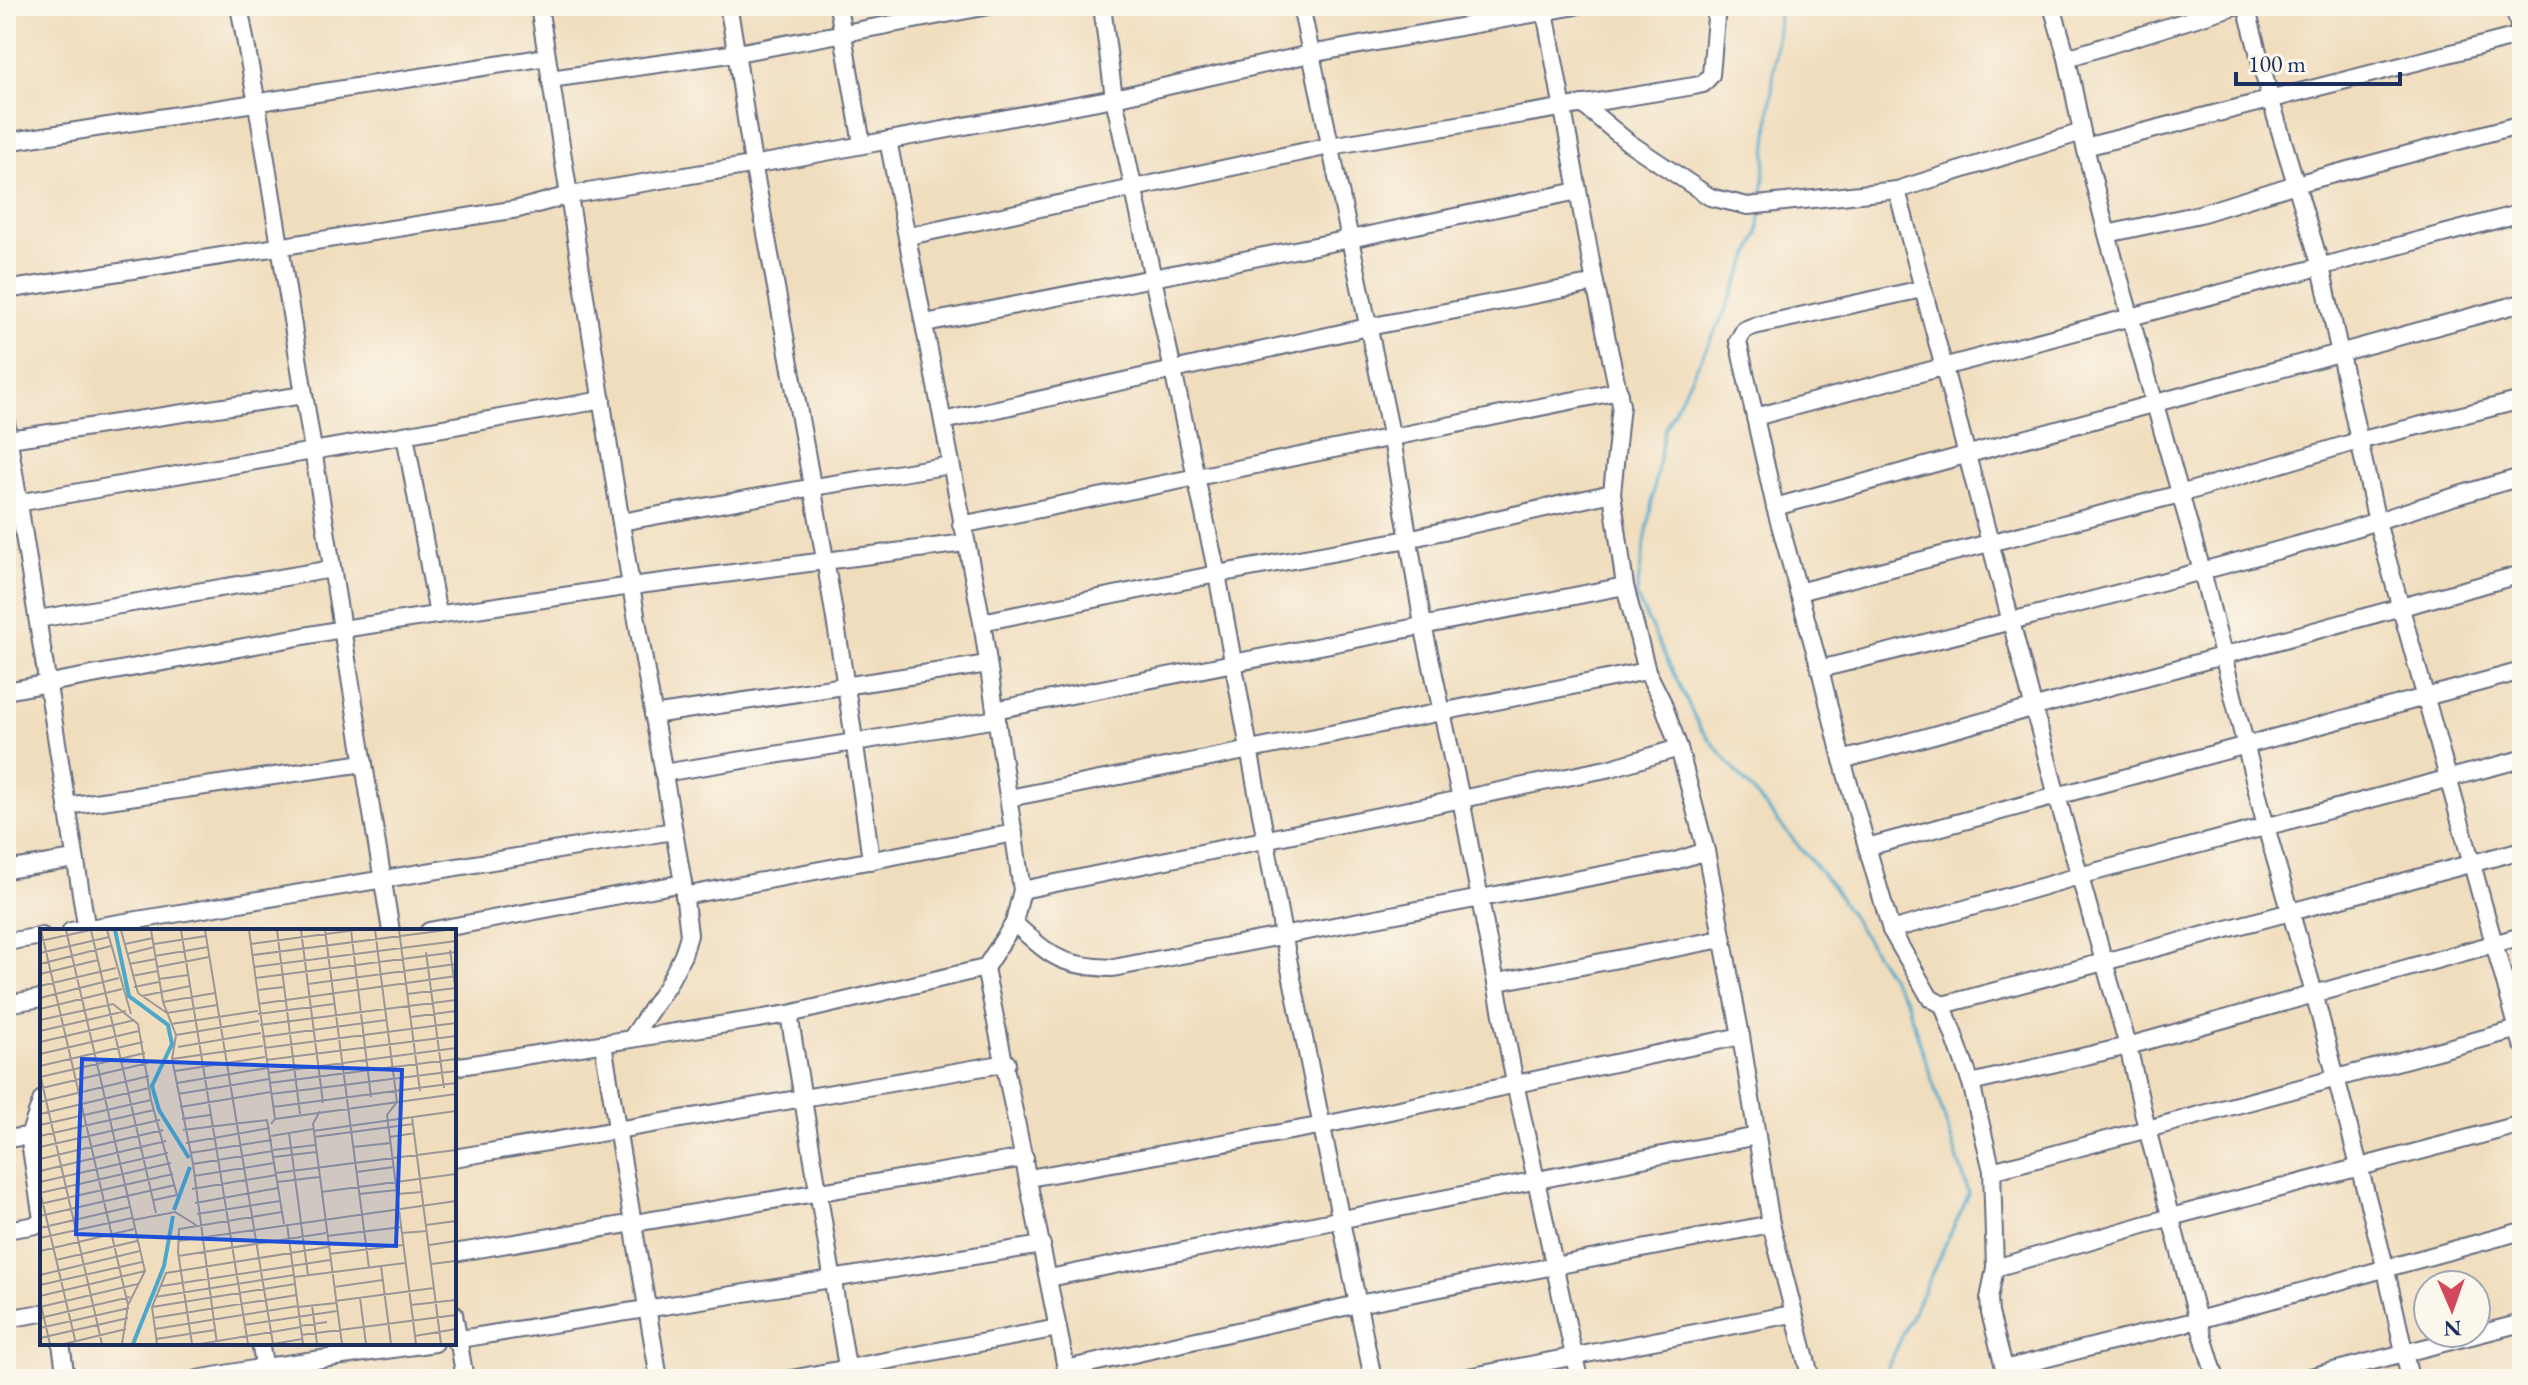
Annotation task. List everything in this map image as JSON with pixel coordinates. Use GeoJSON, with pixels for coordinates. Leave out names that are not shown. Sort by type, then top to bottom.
{"type":"FeatureCollection","features":[{"type":"Feature","properties":{"kind":"street"},"geometry":{"type":"LineString","coordinates":[[239,6],[391,929]]}},
{"type":"Feature","properties":{"kind":"street"},"geometry":{"type":"LineString","coordinates":[[539,6],[689,935],[683,955],[667,986],[631,1039]]}},
{"type":"Feature","properties":{"kind":"street"},"geometry":{"type":"LineString","coordinates":[[728,6],[753,163],[827,561],[856,742],[871,861]]}},
{"type":"Feature","properties":{"kind":"street"},"geometry":{"type":"LineString","coordinates":[[838,6],[862,144]]}},
{"type":"Feature","properties":{"kind":"street"},"geometry":{"type":"LineString","coordinates":[[550,79],[737,53],[989,6]]}},
{"type":"Feature","properties":{"kind":"street"},"geometry":{"type":"LineString","coordinates":[[1102,6],[1114,98],[1217,574],[1283,934],[1373,1379]]}},
{"type":"Feature","properties":{"kind":"street"},"geometry":{"type":"LineString","coordinates":[[1301,6],[1392,439],[1423,625],[1498,982],[1515,1083],[1579,1379]]}},
{"type":"Feature","properties":{"kind":"street"},"geometry":{"type":"LineString","coordinates":[[6,290],[518,209],[570,195],[1114,98],[1310,54],[1544,9],[1576,6]]}},
{"type":"Feature","properties":{"kind":"street"},"geometry":{"type":"LineString","coordinates":[[909,236],[1330,146],[1703,84],[1711,75],[1717,6]]}},
{"type":"Feature","properties":{"kind":"street"},"geometry":{"type":"LineString","coordinates":[[2052,6],[2129,319],[2156,402],[2266,827],[2314,993],[2386,1270],[2410,1379]]}},
{"type":"Feature","properties":{"kind":"street"},"geometry":{"type":"LineString","coordinates":[[2067,58],[2235,6]]}},
{"type":"Feature","properties":{"kind":"street"},"geometry":{"type":"LineString","coordinates":[[1992,1171],[2335,1079],[2521,1033],[2493,943],[2377,522],[2321,267],[2246,6]]}},
{"type":"Feature","properties":{"kind":"street"},"geometry":{"type":"LineString","coordinates":[[1582,104],[1628,142],[1710,197],[1748,206],[1897,190],[2083,139],[2271,101],[2522,36],[2514,6]]}},
{"type":"Feature","properties":{"kind":"street"},"geometry":{"type":"LineString","coordinates":[[1544,9],[1621,405],[1612,493],[1625,586],[1647,671],[1679,748],[1706,851],[1741,1036],[1771,1224],[1811,1379]]}},
{"type":"Feature","properties":{"kind":"street"},"geometry":{"type":"LineString","coordinates":[[6,142],[547,57]]}},
{"type":"Feature","properties":{"kind":"street"},"geometry":{"type":"LineString","coordinates":[[2107,234],[2200,214],[2296,184],[2522,124]]}},
{"type":"Feature","properties":{"kind":"street"},"geometry":{"type":"LineString","coordinates":[[456,1067],[789,1014],[985,968],[1014,923],[1022,890],[982,622],[888,140]]}},
{"type":"Feature","properties":{"kind":"street"},"geometry":{"type":"LineString","coordinates":[[1897,190],[2057,796],[2128,1046],[2147,1129],[2216,1379]]}},
{"type":"Feature","properties":{"kind":"street"},"geometry":{"type":"LineString","coordinates":[[925,323],[1578,191]]}},
{"type":"Feature","properties":{"kind":"street"},"geometry":{"type":"LineString","coordinates":[[1755,417],[2522,213]]}},
{"type":"Feature","properties":{"kind":"street"},"geometry":{"type":"LineString","coordinates":[[943,421],[1368,327],[1595,283]]}},
{"type":"Feature","properties":{"kind":"street"},"geometry":{"type":"LineString","coordinates":[[1922,289],[1744,330],[1738,341],[1775,507],[1891,930],[1930,998],[1943,1005],[1971,1083],[1992,1171],[1995,1268],[1989,1299],[2006,1374],[2522,1231]]}},
{"type":"Feature","properties":{"kind":"street"},"geometry":{"type":"LineString","coordinates":[[1775,507],[2522,303]]}},
{"type":"Feature","properties":{"kind":"street"},"geometry":{"type":"LineString","coordinates":[[961,525],[1619,391]]}},
{"type":"Feature","properties":{"kind":"street"},"geometry":{"type":"LineString","coordinates":[[81,929],[75,859],[38,619],[12,504],[7,431],[304,395]]}},
{"type":"Feature","properties":{"kind":"street"},"geometry":{"type":"LineString","coordinates":[[12,504],[602,400]]}},
{"type":"Feature","properties":{"kind":"street"},"geometry":{"type":"LineString","coordinates":[[1798,592],[2180,494],[2358,441],[2522,400]]}},
{"type":"Feature","properties":{"kind":"street"},"geometry":{"type":"LineString","coordinates":[[405,435],[438,615]]}},
{"type":"Feature","properties":{"kind":"street"},"geometry":{"type":"LineString","coordinates":[[621,522],[951,465]]}},
{"type":"Feature","properties":{"kind":"street"},"geometry":{"type":"LineString","coordinates":[[1820,669],[2202,571],[2522,477]]}},
{"type":"Feature","properties":{"kind":"street"},"geometry":{"type":"LineString","coordinates":[[982,622],[1408,539],[1612,493]]}},
{"type":"Feature","properties":{"kind":"street"},"geometry":{"type":"LineString","coordinates":[[6,691],[342,629],[631,586],[965,543]]}},
{"type":"Feature","properties":{"kind":"street"},"geometry":{"type":"LineString","coordinates":[[38,619],[332,569]]}},
{"type":"Feature","properties":{"kind":"street"},"geometry":{"type":"LineString","coordinates":[[1842,760],[2522,574]]}},
{"type":"Feature","properties":{"kind":"street"},"geometry":{"type":"LineString","coordinates":[[663,773],[856,742],[996,715],[1233,663],[1625,586]]}},
{"type":"Feature","properties":{"kind":"street"},"geometry":{"type":"LineString","coordinates":[[653,715],[988,664]]}},
{"type":"Feature","properties":{"kind":"street"},"geometry":{"type":"LineString","coordinates":[[1009,798],[1647,671]]}},
{"type":"Feature","properties":{"kind":"street"},"geometry":{"type":"LineString","coordinates":[[1867,847],[2522,671]]}},
{"type":"Feature","properties":{"kind":"street"},"geometry":{"type":"LineString","coordinates":[[1022,890],[1611,768],[1679,748]]}},
{"type":"Feature","properties":{"kind":"street"},"geometry":{"type":"LineString","coordinates":[[1891,930],[2079,876],[2522,759]]}},
{"type":"Feature","properties":{"kind":"street"},"geometry":{"type":"LineString","coordinates":[[67,806],[364,763]]}},
{"type":"Feature","properties":{"kind":"street"},"geometry":{"type":"LineString","coordinates":[[87,929],[673,831]]}},
{"type":"Feature","properties":{"kind":"street"},"geometry":{"type":"LineString","coordinates":[[441,929],[871,861],[1014,833]]}},
{"type":"Feature","properties":{"kind":"street"},"geometry":{"type":"LineString","coordinates":[[1943,1005],[2522,850]]}},
{"type":"Feature","properties":{"kind":"street"},"geometry":{"type":"LineString","coordinates":[[1014,923],[1051,956],[1080,967],[1113,968],[1675,861],[1706,851]]}},
{"type":"Feature","properties":{"kind":"street"},"geometry":{"type":"LineString","coordinates":[[6,870],[75,859]]}},
{"type":"Feature","properties":{"kind":"street"},"geometry":{"type":"LineString","coordinates":[[6,942],[40,936]]}},
{"type":"Feature","properties":{"kind":"street"},"geometry":{"type":"LineString","coordinates":[[1971,1083],[2128,1046],[2522,936]]}},
{"type":"Feature","properties":{"kind":"street"},"geometry":{"type":"LineString","coordinates":[[1498,982],[1722,939]]}},
{"type":"Feature","properties":{"kind":"street"},"geometry":{"type":"LineString","coordinates":[[985,968],[1007,1063],[1067,1374],[1358,1304],[1771,1224]]}},
{"type":"Feature","properties":{"kind":"street"},"geometry":{"type":"LineString","coordinates":[[6,1004],[40,998]]}},
{"type":"Feature","properties":{"kind":"street"},"geometry":{"type":"LineString","coordinates":[[789,1014],[849,1374]]}},
{"type":"Feature","properties":{"kind":"street"},"geometry":{"type":"LineString","coordinates":[[1029,1178],[1324,1125],[1741,1036]]}},
{"type":"Feature","properties":{"kind":"street"},"geometry":{"type":"LineString","coordinates":[[603,1044],[659,1379]]}},
{"type":"Feature","properties":{"kind":"street"},"geometry":{"type":"LineString","coordinates":[[456,1158],[1007,1063]]}},
{"type":"Feature","properties":{"kind":"street"},"geometry":{"type":"LineString","coordinates":[[40,1109],[35,1135],[40,1197]]}},
{"type":"Feature","properties":{"kind":"street"},"geometry":{"type":"LineString","coordinates":[[1995,1268],[2171,1217],[2522,1124]]}},
{"type":"Feature","properties":{"kind":"street"},"geometry":{"type":"LineString","coordinates":[[6,1139],[35,1135]]}},
{"type":"Feature","properties":{"kind":"street"},"geometry":{"type":"LineString","coordinates":[[1049,1278],[1757,1136]]}},
{"type":"Feature","properties":{"kind":"street"},"geometry":{"type":"LineString","coordinates":[[456,1253],[1025,1158]]}},
{"type":"Feature","properties":{"kind":"street"},"geometry":{"type":"LineString","coordinates":[[6,1230],[40,1222]]}},
{"type":"Feature","properties":{"kind":"street"},"geometry":{"type":"LineString","coordinates":[[465,1379],[456,1340],[1042,1245]]}},
{"type":"Feature","properties":{"kind":"street"},"geometry":{"type":"LineString","coordinates":[[6,1319],[40,1313]]}},
{"type":"Feature","properties":{"kind":"street"},"geometry":{"type":"LineString","coordinates":[[1458,1379],[1792,1314]]}},
{"type":"Feature","properties":{"kind":"street"},"geometry":{"type":"LineString","coordinates":[[2302,1379],[2522,1323]]}},
{"type":"Feature","properties":{"kind":"street"},"geometry":{"type":"LineString","coordinates":[[791,1379],[849,1374],[1058,1328]]}},
{"type":"Feature","properties":{"kind":"street"},"geometry":{"type":"LineString","coordinates":[[61,1345],[66,1379]]}},
{"type":"Feature","properties":{"kind":"street"},"geometry":{"type":"LineString","coordinates":[[260,1345],[266,1373]]}},
{"type":"Feature","properties":{"kind":"street"},"geometry":{"type":"LineString","coordinates":[[197,1379],[266,1373],[424,1345]]}},
{"type":"Feature","properties":{"kind":"waterway"},"geometry":{"type":"LineString","coordinates":[[1762,197],[1780,6]]}},
{"type":"Feature","properties":{"kind":"waterway"},"geometry":{"type":"LineString","coordinates":[[1761,209],[1758,236],[1721,320],[1664,430],[1636,596],[1700,728],[1832,886],[1907,1003],[1969,1194],[1882,1379]]}}]}
